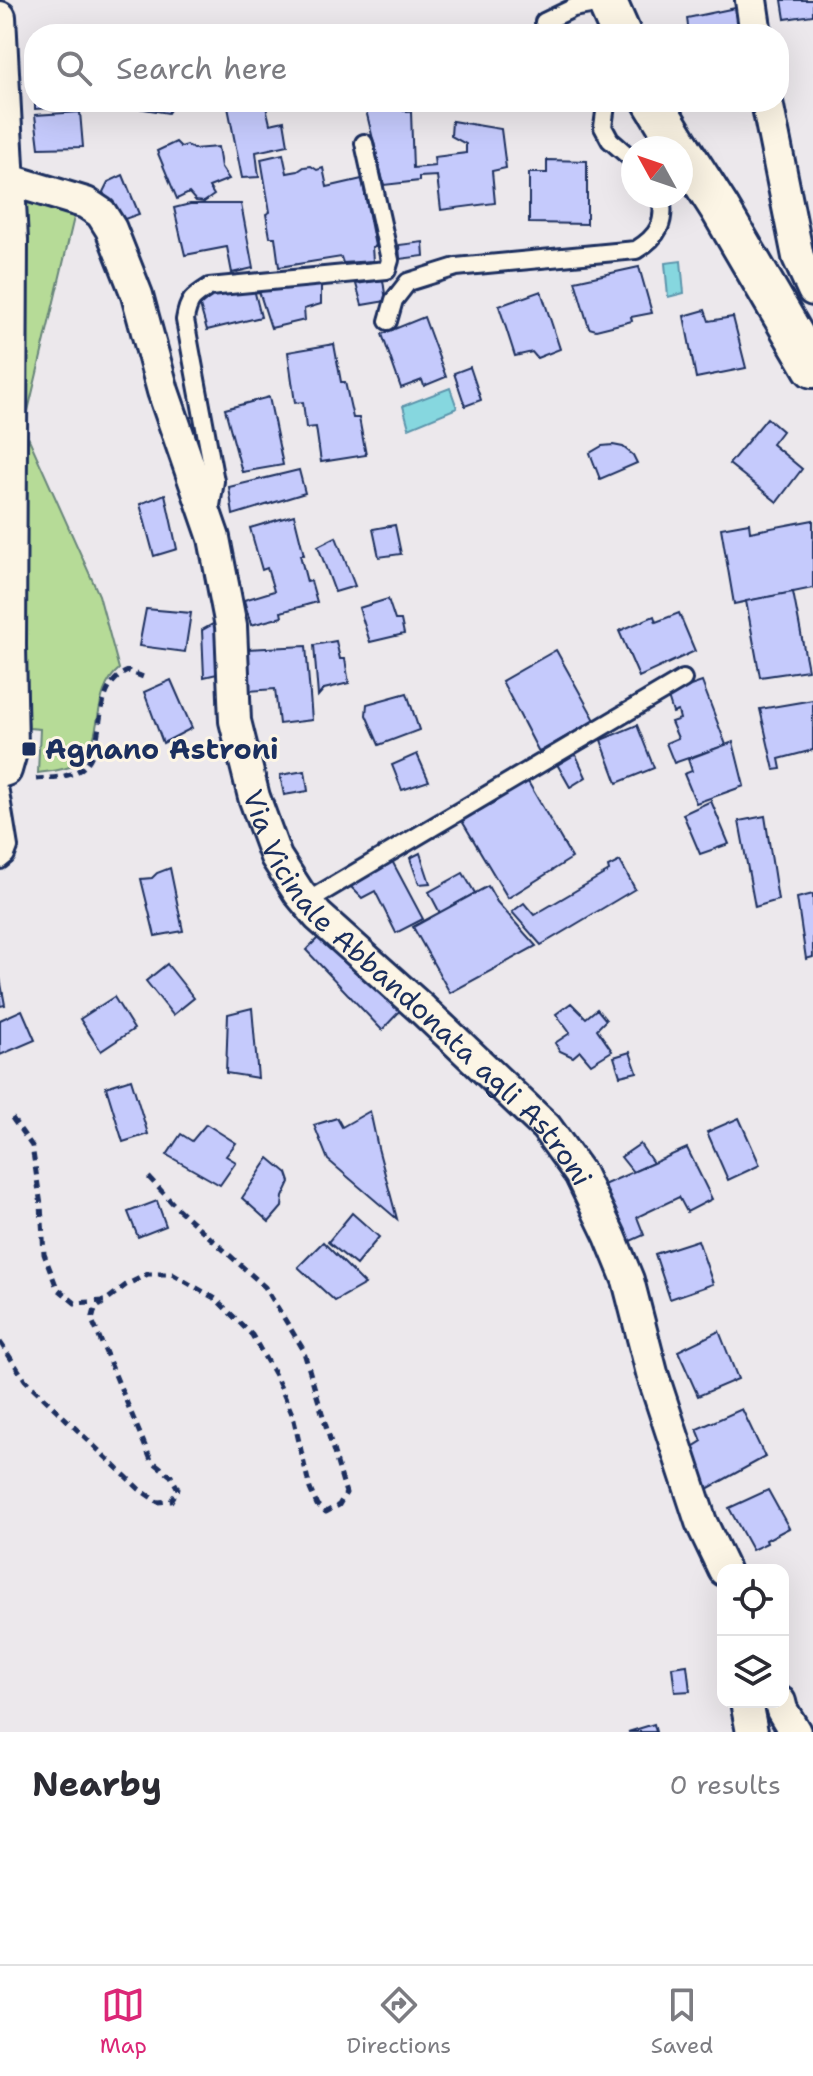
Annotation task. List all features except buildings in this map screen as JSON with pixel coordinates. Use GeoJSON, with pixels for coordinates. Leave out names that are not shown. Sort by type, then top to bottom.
{"type":"FeatureCollection","features":[{"type":"Feature","properties":{"kind":"street"},"geometry":{"type":"LineString","coordinates":[[751,0],[755,24]]}},
{"type":"Feature","properties":{"kind":"street"},"geometry":{"type":"LineString","coordinates":[[0,17],[12,240],[12,749],[6,770],[0,772]]}},
{"type":"Feature","properties":{"kind":"street"},"geometry":{"type":"LineString","coordinates":[[659,112],[674,136]]}},
{"type":"Feature","properties":{"kind":"street"},"geometry":{"type":"LineString","coordinates":[[769,112],[798,257],[813,290]]}},
{"type":"Feature","properties":{"kind":"street"},"geometry":{"type":"LineString","coordinates":[[693,167],[813,368]]}},
{"type":"Feature","properties":{"kind":"street","name":"Via Vicinale Abbandonata agli Astroni"},"geometry":{"type":"LineString","coordinates":[[10,180],[86,203],[101,213],[111,229],[137,295],[163,391],[214,538],[231,626],[235,721],[254,797],[276,857],[318,916],[546,1127],[580,1174],[628,1280],[652,1373],[701,1522],[721,1564]]}},
{"type":"Feature","properties":{"kind":"street"},"geometry":{"type":"LineString","coordinates":[[747,1708],[752,1732]]}},
{"type":"Feature","properties":{"kind":"street"},"geometry":{"type":"LineString","coordinates":[[782,1708],[795,1732]]}},
{"type":"Feature","properties":{"kind":"lane"},"geometry":{"type":"LineString","coordinates":[[545,24],[573,8],[611,12]]}},
{"type":"Feature","properties":{"kind":"lane"},"geometry":{"type":"LineString","coordinates":[[605,112],[603,127],[610,140],[621,150]]}},
{"type":"Feature","properties":{"kind":"lane"},"geometry":{"type":"LineString","coordinates":[[208,522],[215,481],[185,320],[187,305],[209,287],[387,270],[390,260],[364,143]]}},
{"type":"Feature","properties":{"kind":"lane"},"geometry":{"type":"LineString","coordinates":[[388,321],[394,300],[408,282],[456,267],[636,250],[654,236],[661,224],[663,208]]}},
{"type":"Feature","properties":{"kind":"lane"},"geometry":{"type":"LineString","coordinates":[[306,902],[683,679]]}},
{"type":"Feature","properties":{"kind":"lane"},"geometry":{"type":"LineString","coordinates":[[0,792],[9,847],[0,860]]}},
{"type":"Feature","properties":{"kind":"path"},"geometry":{"type":"LineString","coordinates":[[36,779],[77,773],[91,759],[108,687],[117,675],[128,671],[146,678]]}},
{"type":"Feature","properties":{"kind":"path"},"geometry":{"type":"LineString","coordinates":[[12,1118],[32,1146],[41,1205],[44,1254],[57,1288],[75,1303],[105,1301]]}},
{"type":"Feature","properties":{"kind":"path"},"geometry":{"type":"LineString","coordinates":[[0,1342],[25,1380],[139,1489],[158,1502],[171,1501],[178,1489],[171,1476],[151,1460],[92,1320],[95,1309],[126,1285],[148,1274],[172,1274],[216,1299],[252,1335],[276,1377],[293,1416],[310,1489],[317,1505],[326,1512],[339,1505],[346,1493],[303,1349],[265,1287],[177,1208],[145,1173]]}},
{"type":"Feature","properties":{"kind":"green space"},"geometry":{"type":"Polygon","coordinates":[[[23,193],[76,209],[24,428],[99,595],[119,669],[104,691],[88,752],[71,766],[38,773],[40,729],[29,728],[19,582],[23,193]]]}},
{"type":"Feature","properties":{"kind":"water"},"geometry":{"type":"Polygon","coordinates":[[[681,261],[684,293],[668,297],[665,263],[681,261]]]}},
{"type":"Feature","properties":{"kind":"water"},"geometry":{"type":"Polygon","coordinates":[[[450,388],[457,408],[409,428],[403,406],[450,388]]]}},
{"type":"Feature","properties":{"kind":"place","name":"Agnano Astroni"},"geometry":{"type":"Point","coordinates":[29,749]}}]}
